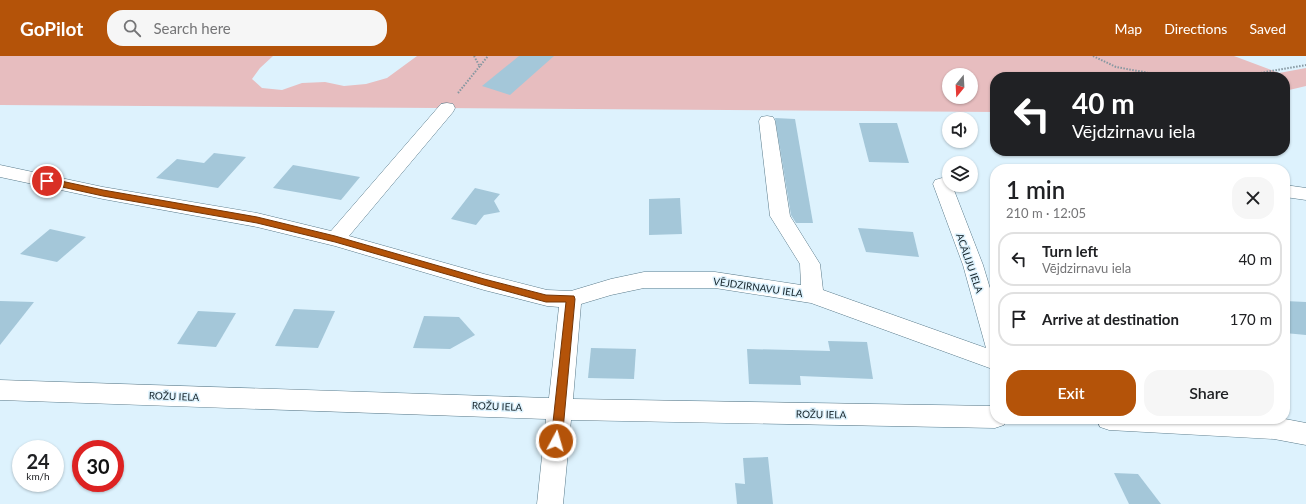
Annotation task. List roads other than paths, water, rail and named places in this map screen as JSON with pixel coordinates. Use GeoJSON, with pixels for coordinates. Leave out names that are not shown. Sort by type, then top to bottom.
{"type":"FeatureCollection","features":[{"type":"Feature","properties":{"kind":"street"},"geometry":{"type":"LineString","coordinates":[[335,239],[447,108]]}},
{"type":"Feature","properties":{"kind":"street"},"geometry":{"type":"LineString","coordinates":[[767,122],[780,216],[810,264],[813,295]]}},
{"type":"Feature","properties":{"kind":"street","name":"VĒJDZIRNAVU IELA"},"geometry":{"type":"LineString","coordinates":[[0,171],[103,193],[257,220],[335,239],[484,282],[546,298],[571,299],[610,287],[644,280],[716,280],[813,295],[990,358]]}},
{"type":"Feature","properties":{"kind":"street","name":"ACĀLIJU IELA"},"geometry":{"type":"LineString","coordinates":[[945,192],[973,266],[990,326]]}},
{"type":"Feature","properties":{"kind":"street"},"geometry":{"type":"LineString","coordinates":[[1290,192],[1306,194]]}},
{"type":"Feature","properties":{"kind":"street"},"geometry":{"type":"LineString","coordinates":[[550,504],[571,299]]}},
{"type":"Feature","properties":{"kind":"street","name":"ROŽU IELA"},"geometry":{"type":"LineString","coordinates":[[0,390],[511,406],[560,409],[990,417]]}},
{"type":"Feature","properties":{"kind":"street"},"geometry":{"type":"LineString","coordinates":[[1201,424],[1274,428],[1306,434]]}}]}
